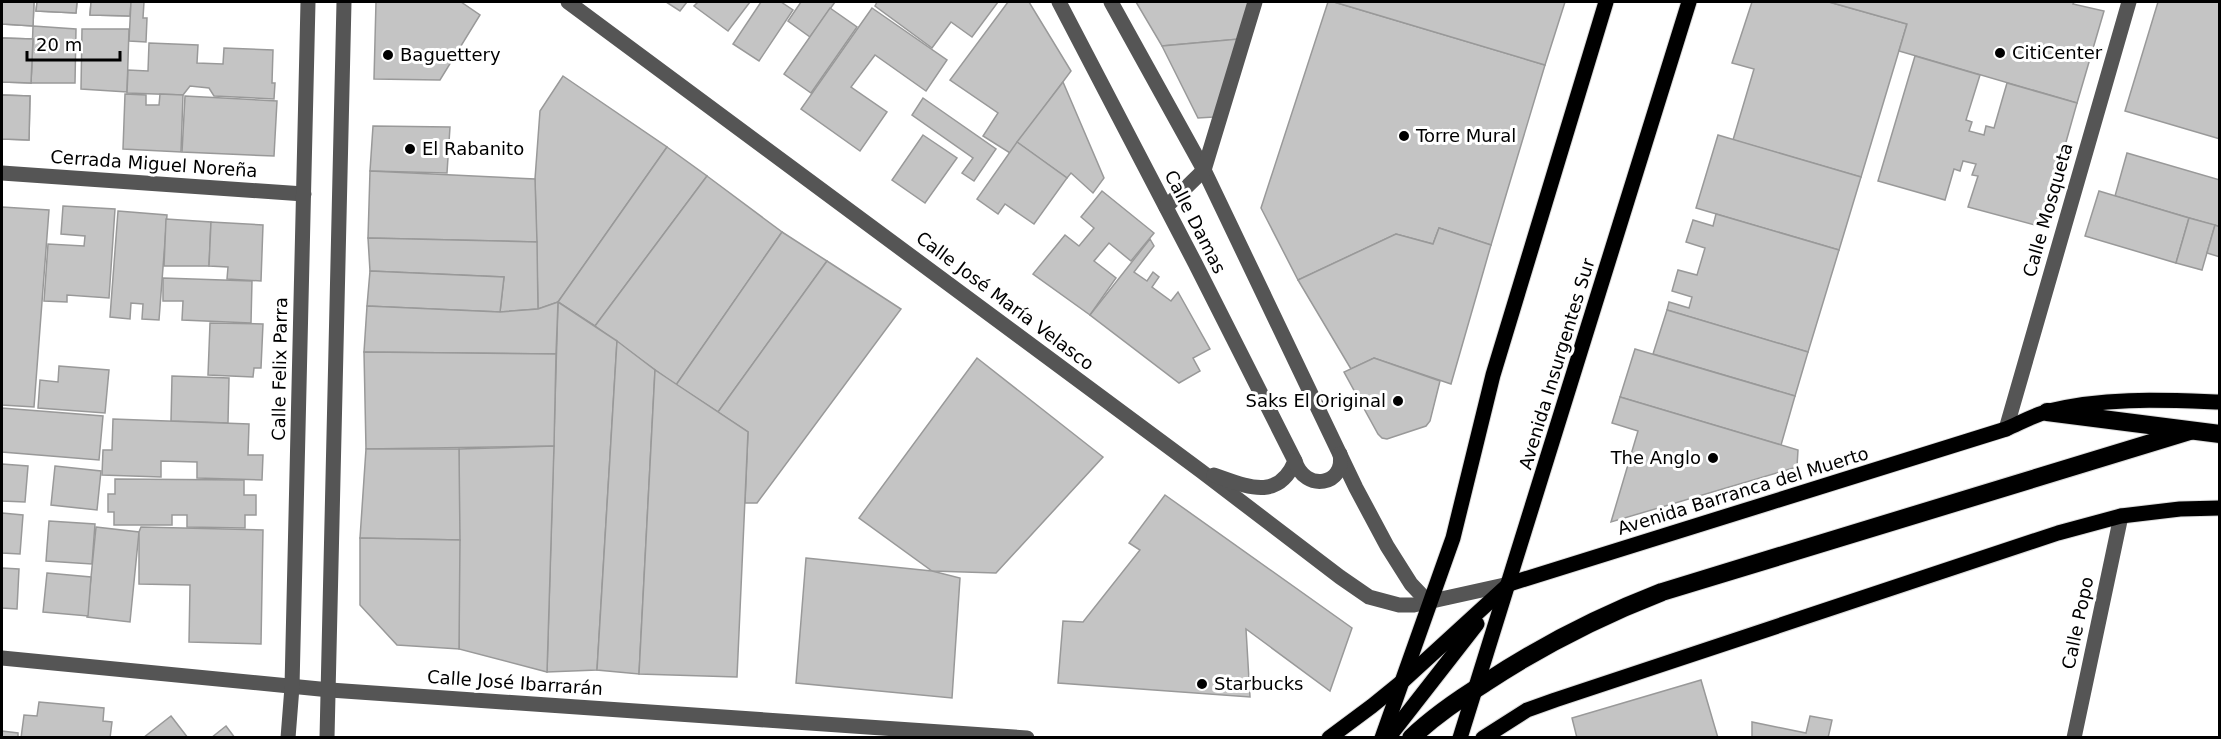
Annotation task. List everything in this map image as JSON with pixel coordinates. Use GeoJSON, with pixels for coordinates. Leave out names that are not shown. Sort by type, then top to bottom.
{"type":"FeatureCollection","features":[{"type":"Feature","properties":{"kind":"highway"},"geometry":{"type":"LineString","coordinates":[[2047,412],[2220,434]]}},
{"type":"Feature","properties":{"kind":"highway"},"geometry":{"type":"LineString","coordinates":[[1411,738],[1451,704],[1522,659],[1620,608],[1662,592],[2190,431]]}},
{"type":"Feature","properties":{"kind":"main road"},"geometry":{"type":"LineString","coordinates":[[1382,738],[1453,538],[1493,375],[1606,2]]}},
{"type":"Feature","properties":{"kind":"main road","name":"Avenida Insurgentes Sur"},"geometry":{"type":"LineString","coordinates":[[1460,738],[1689,2]]}},
{"type":"Feature","properties":{"kind":"main road","name":"Avenida Barranca del Muerto"},"geometry":{"type":"LineString","coordinates":[[1329,738],[1404,680],[1509,584],[2006,429],[2047,412],[2105,402],[2160,400],[2220,402]]}},
{"type":"Feature","properties":{"kind":"main road"},"geometry":{"type":"LineString","coordinates":[[1482,738],[1527,710],[1555,700],[2058,533],[2121,516],[2180,509],[2220,508]]}},
{"type":"Feature","properties":{"kind":"main road"},"geometry":{"type":"LineString","coordinates":[[1388,738],[1509,584]]}},
{"type":"Feature","properties":{"kind":"street","name":"Calle Felix Parra"},"geometry":{"type":"LineString","coordinates":[[288,738],[292,687],[308,2]]}},
{"type":"Feature","properties":{"kind":"street"},"geometry":{"type":"LineString","coordinates":[[327,738],[330,690],[344,2]]}},
{"type":"Feature","properties":{"kind":"street","name":"Calle José María Velasco"},"geometry":{"type":"LineString","coordinates":[[567,2],[1201,471],[1340,577],[1369,597],[1399,605],[1429,603]]}},
{"type":"Feature","properties":{"kind":"street","name":"Calle Damas"},"geometry":{"type":"LineString","coordinates":[[1059,2],[1166,207],[1298,470],[1303,477],[1320,482],[1335,475],[1341,459],[1340,452]]}},
{"type":"Feature","properties":{"kind":"street","name":"Calle Damas"},"geometry":{"type":"LineString","coordinates":[[1111,2],[1204,170],[1356,488],[1397,564],[1411,584],[1429,603]]}},
{"type":"Feature","properties":{"kind":"street"},"geometry":{"type":"LineString","coordinates":[[1166,207],[1204,170],[1255,2]]}},
{"type":"Feature","properties":{"kind":"street","name":"Calle Mosqueta"},"geometry":{"type":"LineString","coordinates":[[2006,429],[2128,2]]}},
{"type":"Feature","properties":{"kind":"street","name":"Cerrada Miguel Noreña"},"geometry":{"type":"LineString","coordinates":[[2,173],[304,194]]}},
{"type":"Feature","properties":{"kind":"street"},"geometry":{"type":"LineString","coordinates":[[1201,471],[1261,489],[1272,487],[1282,481],[1290,472],[1295,461]]}},
{"type":"Feature","properties":{"kind":"street","name":"Calle Popo"},"geometry":{"type":"LineString","coordinates":[[2074,738],[2121,516]]}},
{"type":"Feature","properties":{"kind":"street"},"geometry":{"type":"LineString","coordinates":[[1429,603],[1509,584]]}},
{"type":"Feature","properties":{"kind":"street","name":"Calle José Ibarrarán"},"geometry":{"type":"LineString","coordinates":[[2,658],[330,690],[1027,738]]}},
{"type":"Feature","properties":{"kind":"building"},"geometry":{"type":"Polygon","coordinates":[[[2,2],[34,2],[33,26],[2,24],[2,2]]]}},
{"type":"Feature","properties":{"kind":"building"},"geometry":{"type":"Polygon","coordinates":[[[2,2],[34,2],[33,26],[2,24],[2,2]]]}},
{"type":"Feature","properties":{"kind":"building"},"geometry":{"type":"Polygon","coordinates":[[[37,2],[77,2],[76,13],[36,11],[37,2]]]}},
{"type":"Feature","properties":{"kind":"building"},"geometry":{"type":"Polygon","coordinates":[[[37,2],[77,2],[76,13],[36,11],[37,2]]]}},
{"type":"Feature","properties":{"kind":"building"},"geometry":{"type":"Polygon","coordinates":[[[91,2],[131,2],[130,16],[90,15],[91,2]]]}},
{"type":"Feature","properties":{"kind":"building"},"geometry":{"type":"Polygon","coordinates":[[[91,2],[131,2],[130,16],[90,15],[91,2]]]}},
{"type":"Feature","properties":{"kind":"building"},"geometry":{"type":"Polygon","coordinates":[[[131,2],[144,2],[143,18],[147,18],[146,42],[129,41],[131,2]]]}},
{"type":"Feature","properties":{"kind":"building"},"geometry":{"type":"Polygon","coordinates":[[[376,2],[461,2],[480,15],[440,80],[374,79],[376,2]]]}},
{"type":"Feature","properties":{"kind":"building"},"geometry":{"type":"Polygon","coordinates":[[[666,2],[687,2],[680,11],[666,2]]]}},
{"type":"Feature","properties":{"kind":"building"},"geometry":{"type":"Polygon","coordinates":[[[698,2],[750,2],[728,31],[694,6],[698,2]]]}},
{"type":"Feature","properties":{"kind":"building"},"geometry":{"type":"Polygon","coordinates":[[[761,2],[781,2],[793,10],[759,61],[733,44],[761,2]]]}},
{"type":"Feature","properties":{"kind":"building"},"geometry":{"type":"Polygon","coordinates":[[[801,2],[835,2],[810,37],[788,21],[801,2]]]}},
{"type":"Feature","properties":{"kind":"building"},"geometry":{"type":"Polygon","coordinates":[[[877,2],[998,2],[972,37],[951,22],[932,48],[875,6],[877,2]]]}},
{"type":"Feature","properties":{"kind":"building"},"geometry":{"type":"Polygon","coordinates":[[[1008,2],[1029,2],[1071,71],[1010,153],[983,136],[998,113],[950,80],[1008,2]]]}},
{"type":"Feature","properties":{"kind":"building"},"geometry":{"type":"Polygon","coordinates":[[[1136,2],[1251,2],[1239,39],[1162,46],[1136,2]]]}},
{"type":"Feature","properties":{"kind":"building","name":"Torre Mural"},"geometry":{"type":"Polygon","coordinates":[[[1328,2],[1545,65],[1491,245],[1439,228],[1433,244],[1396,234],[1298,280],[1261,208],[1328,2]]]}},
{"type":"Feature","properties":{"kind":"building"},"geometry":{"type":"Polygon","coordinates":[[[1334,2],[1565,2],[1545,65],[1334,2]]]}},
{"type":"Feature","properties":{"kind":"building"},"geometry":{"type":"Polygon","coordinates":[[[1752,2],[1829,2],[1907,24],[1861,177],[1733,140],[1754,69],[1732,63],[1752,2]]]}},
{"type":"Feature","properties":{"kind":"building","name":"CitiCenter"},"geometry":{"type":"Polygon","coordinates":[[[1829,2],[2074,2],[2073,4],[2104,11],[2077,103],[1899,51],[1907,24],[1829,2]]]}},
{"type":"Feature","properties":{"kind":"building"},"geometry":{"type":"Polygon","coordinates":[[[2158,2],[2220,2],[2220,139],[2125,111],[2158,2]]]}},
{"type":"Feature","properties":{"kind":"building"},"geometry":{"type":"Polygon","coordinates":[[[830,8],[857,27],[811,93],[784,74],[830,8]]]}},
{"type":"Feature","properties":{"kind":"building"},"geometry":{"type":"Polygon","coordinates":[[[872,8],[947,60],[926,91],[875,55],[851,87],[887,112],[860,151],[801,109],[872,8]]]}},
{"type":"Feature","properties":{"kind":"building"},"geometry":{"type":"Polygon","coordinates":[[[33,26],[76,29],[75,83],[31,83],[33,26]]]}},
{"type":"Feature","properties":{"kind":"building"},"geometry":{"type":"Polygon","coordinates":[[[82,29],[129,29],[127,92],[81,89],[82,29]]]}},
{"type":"Feature","properties":{"kind":"building"},"geometry":{"type":"Polygon","coordinates":[[[2,38],[33,39],[31,83],[2,82],[2,38]]]}},
{"type":"Feature","properties":{"kind":"building"},"geometry":{"type":"Polygon","coordinates":[[[2,38],[33,39],[31,83],[2,82],[2,38]]]}},
{"type":"Feature","properties":{"kind":"building"},"geometry":{"type":"Polygon","coordinates":[[[1239,39],[1214,117],[1198,118],[1162,46],[1239,39]]]}},
{"type":"Feature","properties":{"kind":"building"},"geometry":{"type":"Polygon","coordinates":[[[149,43],[198,45],[197,63],[223,64],[224,48],[273,50],[274,99],[214,96],[209,88],[190,86],[183,95],[127,93],[128,70],[148,71],[149,43]]]}},
{"type":"Feature","properties":{"kind":"building"},"geometry":{"type":"Polygon","coordinates":[[[1915,56],[1980,75],[1966,120],[1972,122],[1969,131],[1984,135],[1986,126],[1994,128],[2007,83],[2077,103],[2042,227],[1968,207],[1978,176],[1972,175],[1976,164],[1963,161],[1960,171],[1954,169],[1945,200],[1878,181],[1915,56]]]}},
{"type":"Feature","properties":{"kind":"building"},"geometry":{"type":"Polygon","coordinates":[[[563,76],[667,147],[558,302],[538,309],[535,179],[540,111],[563,76]]]}},
{"type":"Feature","properties":{"kind":"building"},"geometry":{"type":"Polygon","coordinates":[[[1063,82],[1104,178],[1093,193],[1071,173],[1067,178],[1017,142],[1063,82]]]}},
{"type":"Feature","properties":{"kind":"building"},"geometry":{"type":"Polygon","coordinates":[[[125,94],[146,95],[146,105],[159,105],[160,94],[183,95],[181,152],[123,149],[125,94]]]}},
{"type":"Feature","properties":{"kind":"building"},"geometry":{"type":"Polygon","coordinates":[[[2,95],[30,96],[29,140],[2,139],[2,95]]]}},
{"type":"Feature","properties":{"kind":"building"},"geometry":{"type":"Polygon","coordinates":[[[2,95],[30,96],[29,140],[2,139],[2,95]]]}},
{"type":"Feature","properties":{"kind":"building"},"geometry":{"type":"Polygon","coordinates":[[[185,96],[277,101],[274,156],[182,152],[185,96]]]}},
{"type":"Feature","properties":{"kind":"building"},"geometry":{"type":"Polygon","coordinates":[[[923,98],[996,149],[974,181],[962,173],[973,158],[912,115],[923,98]]]}},
{"type":"Feature","properties":{"kind":"building","name":"El Rabanito"},"geometry":{"type":"Polygon","coordinates":[[[373,126],[450,127],[447,173],[370,171],[373,126]]]}},
{"type":"Feature","properties":{"kind":"building"},"geometry":{"type":"Polygon","coordinates":[[[923,135],[957,158],[925,203],[892,180],[923,135]]]}},
{"type":"Feature","properties":{"kind":"building"},"geometry":{"type":"Polygon","coordinates":[[[1718,135],[1861,177],[1839,250],[1696,208],[1718,135]]]}},
{"type":"Feature","properties":{"kind":"building"},"geometry":{"type":"Polygon","coordinates":[[[1017,142],[1067,178],[1034,224],[1005,204],[998,214],[977,199],[1017,142]]]}},
{"type":"Feature","properties":{"kind":"building"},"geometry":{"type":"Polygon","coordinates":[[[667,147],[707,176],[595,326],[558,302],[667,147]]]}},
{"type":"Feature","properties":{"kind":"building"},"geometry":{"type":"Polygon","coordinates":[[[2127,153],[2220,180],[2220,227],[2115,196],[2127,153]]]}},
{"type":"Feature","properties":{"kind":"building"},"geometry":{"type":"Polygon","coordinates":[[[370,171],[535,179],[537,242],[368,238],[370,171]]]}},
{"type":"Feature","properties":{"kind":"building"},"geometry":{"type":"Polygon","coordinates":[[[707,176],[782,232],[676,385],[595,326],[707,176]]]}},
{"type":"Feature","properties":{"kind":"building"},"geometry":{"type":"Polygon","coordinates":[[[1102,191],[1154,233],[1131,261],[1109,243],[1094,261],[1116,278],[1090,315],[1033,274],[1065,235],[1079,246],[1094,228],[1081,217],[1102,191]]]}},
{"type":"Feature","properties":{"kind":"building"},"geometry":{"type":"Polygon","coordinates":[[[2099,191],[2189,218],[2176,263],[2085,236],[2099,191]]]}},
{"type":"Feature","properties":{"kind":"building"},"geometry":{"type":"Polygon","coordinates":[[[63,206],[115,209],[109,298],[67,295],[67,302],[44,301],[48,244],[84,246],[85,236],[61,234],[63,206]]]}},
{"type":"Feature","properties":{"kind":"building"},"geometry":{"type":"Polygon","coordinates":[[[2,207],[49,210],[34,407],[2,405],[2,207]]]}},
{"type":"Feature","properties":{"kind":"building"},"geometry":{"type":"Polygon","coordinates":[[[118,211],[167,215],[159,320],[142,319],[143,304],[131,303],[130,319],[110,317],[118,211]]]}},
{"type":"Feature","properties":{"kind":"building"},"geometry":{"type":"Polygon","coordinates":[[[1716,214],[1839,250],[1808,352],[1667,310],[1669,302],[1689,308],[1692,297],[1672,291],[1678,270],[1697,275],[1705,248],[1686,242],[1693,220],[1713,226],[1716,214]]]}},
{"type":"Feature","properties":{"kind":"building"},"geometry":{"type":"Polygon","coordinates":[[[2189,218],[2215,225],[2202,270],[2176,263],[2189,218]]]}},
{"type":"Feature","properties":{"kind":"building"},"geometry":{"type":"Polygon","coordinates":[[[166,219],[211,222],[209,266],[164,266],[166,219]]]}},
{"type":"Feature","properties":{"kind":"building"},"geometry":{"type":"Polygon","coordinates":[[[211,222],[263,225],[261,281],[227,279],[228,267],[209,266],[211,222]]]}},
{"type":"Feature","properties":{"kind":"building"},"geometry":{"type":"Polygon","coordinates":[[[2215,225],[2220,227],[2220,257],[2207,253],[2215,225]]]}},
{"type":"Feature","properties":{"kind":"building"},"geometry":{"type":"Polygon","coordinates":[[[1439,228],[1491,245],[1451,384],[1374,358],[1351,369],[1298,280],[1396,234],[1433,244],[1439,228]]]}},
{"type":"Feature","properties":{"kind":"building"},"geometry":{"type":"Polygon","coordinates":[[[782,232],[827,261],[718,412],[676,385],[782,232]]]}},
{"type":"Feature","properties":{"kind":"building"},"geometry":{"type":"Polygon","coordinates":[[[368,238],[537,242],[538,309],[500,312],[504,277],[370,271],[368,238]]]}},
{"type":"Feature","properties":{"kind":"building"},"geometry":{"type":"Polygon","coordinates":[[[1150,239],[1154,246],[1134,272],[1147,281],[1153,272],[1159,277],[1152,287],[1171,301],[1178,292],[1210,349],[1193,358],[1200,371],[1179,383],[1090,315],[1150,239]]]}},
{"type":"Feature","properties":{"kind":"building"},"geometry":{"type":"Polygon","coordinates":[[[827,261],[901,309],[757,503],[745,503],[748,432],[718,412],[827,261]]]}},
{"type":"Feature","properties":{"kind":"building"},"geometry":{"type":"Polygon","coordinates":[[[370,271],[504,277],[500,312],[367,306],[370,271]]]}},
{"type":"Feature","properties":{"kind":"building"},"geometry":{"type":"Polygon","coordinates":[[[163,278],[252,281],[251,323],[182,320],[183,301],[163,301],[163,278]]]}},
{"type":"Feature","properties":{"kind":"building"},"geometry":{"type":"Polygon","coordinates":[[[558,302],[617,341],[597,670],[547,672],[558,302]]]}},
{"type":"Feature","properties":{"kind":"building"},"geometry":{"type":"Polygon","coordinates":[[[558,302],[556,354],[364,352],[367,306],[500,312],[538,309],[558,302]]]}},
{"type":"Feature","properties":{"kind":"building"},"geometry":{"type":"Polygon","coordinates":[[[1667,310],[1808,352],[1795,396],[1653,354],[1667,310]]]}},
{"type":"Feature","properties":{"kind":"building"},"geometry":{"type":"Polygon","coordinates":[[[210,323],[263,324],[261,368],[254,368],[253,377],[208,375],[210,323]]]}},
{"type":"Feature","properties":{"kind":"building"},"geometry":{"type":"Polygon","coordinates":[[[617,341],[655,370],[639,674],[597,670],[617,341]]]}},
{"type":"Feature","properties":{"kind":"building"},"geometry":{"type":"Polygon","coordinates":[[[1635,349],[1795,396],[1781,445],[1620,397],[1635,349]]]}},
{"type":"Feature","properties":{"kind":"building"},"geometry":{"type":"Polygon","coordinates":[[[364,352],[556,354],[554,446],[366,449],[364,352]]]}},
{"type":"Feature","properties":{"kind":"building"},"geometry":{"type":"Polygon","coordinates":[[[977,358],[1103,457],[996,573],[932,571],[859,518],[977,358]]]}},
{"type":"Feature","properties":{"kind":"building","name":"Saks El Original"},"geometry":{"type":"Polygon","coordinates":[[[1374,358],[1440,381],[1430,421],[1426,426],[1387,439],[1378,434],[1344,372],[1374,358]]]}},
{"type":"Feature","properties":{"kind":"building"},"geometry":{"type":"Polygon","coordinates":[[[59,366],[109,370],[105,413],[38,408],[40,380],[58,382],[59,366]]]}},
{"type":"Feature","properties":{"kind":"building"},"geometry":{"type":"Polygon","coordinates":[[[655,370],[748,432],[737,677],[639,674],[655,370]]]}},
{"type":"Feature","properties":{"kind":"building"},"geometry":{"type":"Polygon","coordinates":[[[172,376],[229,378],[228,423],[171,421],[172,376]]]}},
{"type":"Feature","properties":{"kind":"building","name":"The Anglo"},"geometry":{"type":"Polygon","coordinates":[[[1620,397],[1798,450],[1797,467],[1611,522],[1638,431],[1612,423],[1620,397]]]}},
{"type":"Feature","properties":{"kind":"building"},"geometry":{"type":"Polygon","coordinates":[[[2,408],[103,416],[99,460],[2,452],[2,408]]]}},
{"type":"Feature","properties":{"kind":"building"},"geometry":{"type":"Polygon","coordinates":[[[113,419],[249,424],[248,455],[263,455],[262,480],[197,478],[197,462],[161,461],[161,477],[102,475],[103,450],[112,450],[113,419]]]}},
{"type":"Feature","properties":{"kind":"building"},"geometry":{"type":"Polygon","coordinates":[[[554,446],[547,672],[459,649],[459,449],[554,446]]]}},
{"type":"Feature","properties":{"kind":"building"},"geometry":{"type":"Polygon","coordinates":[[[366,449],[459,449],[460,540],[360,538],[366,449]]]}},
{"type":"Feature","properties":{"kind":"building"},"geometry":{"type":"Polygon","coordinates":[[[2,464],[28,466],[25,502],[2,501],[2,464]]]}},
{"type":"Feature","properties":{"kind":"building"},"geometry":{"type":"Polygon","coordinates":[[[55,466],[101,471],[97,510],[51,505],[55,466]]]}},
{"type":"Feature","properties":{"kind":"building"},"geometry":{"type":"Polygon","coordinates":[[[115,479],[244,480],[244,495],[256,495],[256,515],[245,515],[245,528],[187,527],[187,515],[172,515],[172,525],[114,525],[114,512],[108,512],[108,494],[115,494],[115,479]]]}},
{"type":"Feature","properties":{"kind":"building"},"geometry":{"type":"Polygon","coordinates":[[[1165,495],[1352,628],[1330,691],[1246,629],[1250,697],[1058,683],[1063,621],[1083,622],[1140,550],[1129,543],[1165,495]]]}},
{"type":"Feature","properties":{"kind":"building"},"geometry":{"type":"Polygon","coordinates":[[[2,513],[23,515],[20,554],[2,553],[2,513]]]}},
{"type":"Feature","properties":{"kind":"building"},"geometry":{"type":"Polygon","coordinates":[[[49,521],[95,524],[92,564],[46,561],[49,521]]]}},
{"type":"Feature","properties":{"kind":"building"},"geometry":{"type":"Polygon","coordinates":[[[96,527],[139,532],[130,622],[87,617],[96,527]]]}},
{"type":"Feature","properties":{"kind":"building"},"geometry":{"type":"Polygon","coordinates":[[[141,527],[263,530],[261,644],[189,642],[190,585],[139,584],[139,532],[141,527]]]}},
{"type":"Feature","properties":{"kind":"building"},"geometry":{"type":"Polygon","coordinates":[[[360,538],[460,540],[459,649],[397,645],[360,605],[360,538]]]}},
{"type":"Feature","properties":{"kind":"building"},"geometry":{"type":"Polygon","coordinates":[[[806,558],[932,571],[960,578],[952,698],[796,683],[806,558]]]}},
{"type":"Feature","properties":{"kind":"building"},"geometry":{"type":"Polygon","coordinates":[[[2,568],[19,569],[17,609],[2,608],[2,568]]]}},
{"type":"Feature","properties":{"kind":"building"},"geometry":{"type":"Polygon","coordinates":[[[47,573],[91,577],[88,616],[43,612],[47,573]]]}},
{"type":"Feature","properties":{"kind":"building"},"geometry":{"type":"Polygon","coordinates":[[[1701,680],[1718,738],[1577,738],[1572,718],[1701,680]]]}},
{"type":"Feature","properties":{"kind":"building"},"geometry":{"type":"Polygon","coordinates":[[[39,702],[104,708],[103,721],[112,722],[110,738],[21,738],[24,715],[37,716],[39,702]]]}},
{"type":"Feature","properties":{"kind":"building"},"geometry":{"type":"Polygon","coordinates":[[[171,716],[188,738],[143,738],[171,716]]]}},
{"type":"Feature","properties":{"kind":"building"},"geometry":{"type":"Polygon","coordinates":[[[1810,716],[1832,720],[1828,738],[1752,738],[1752,722],[1806,733],[1810,716]]]}},
{"type":"Feature","properties":{"kind":"building"},"geometry":{"type":"Polygon","coordinates":[[[226,726],[235,738],[211,738],[226,726]]]}},
{"type":"Feature","properties":{"kind":"building"},"geometry":{"type":"Polygon","coordinates":[[[2,731],[18,733],[18,738],[2,738],[2,731]]]}},
{"type":"Feature","properties":{"kind":"place","name":"CitiCenter"},"geometry":{"type":"Point","coordinates":[2000,53]}},
{"type":"Feature","properties":{"kind":"place","name":"Baguettery"},"geometry":{"type":"Point","coordinates":[388,55]}},
{"type":"Feature","properties":{"kind":"place","name":"Torre Mural"},"geometry":{"type":"Point","coordinates":[1404,136]}},
{"type":"Feature","properties":{"kind":"place","name":"El Rabanito"},"geometry":{"type":"Point","coordinates":[410,149]}},
{"type":"Feature","properties":{"kind":"place","name":"Saks El Original"},"geometry":{"type":"Point","coordinates":[1398,401]}},
{"type":"Feature","properties":{"kind":"place","name":"The Anglo"},"geometry":{"type":"Point","coordinates":[1713,458]}},
{"type":"Feature","properties":{"kind":"place","name":"Starbucks"},"geometry":{"type":"Point","coordinates":[1202,684]}}]}
